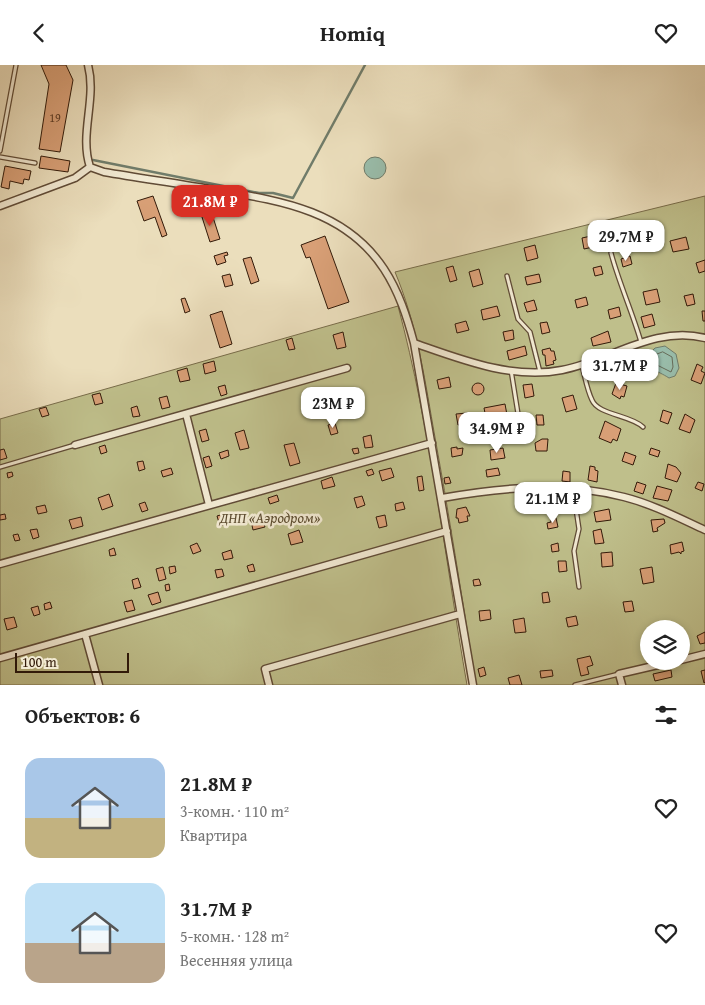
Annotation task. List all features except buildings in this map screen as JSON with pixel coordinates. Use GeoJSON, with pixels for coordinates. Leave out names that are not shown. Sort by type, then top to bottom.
{"type":"FeatureCollection","features":[{"type":"Feature","properties":{"kind":"street"},"geometry":{"type":"LineString","coordinates":[[88,65],[92,97],[85,153],[90,167]]}},
{"type":"Feature","properties":{"kind":"street"},"geometry":{"type":"LineString","coordinates":[[0,206],[75,178],[90,167]]}},
{"type":"Feature","properties":{"kind":"street"},"geometry":{"type":"LineString","coordinates":[[90,167],[104,172],[280,201],[320,214],[356,237],[384,268],[404,306],[414,343],[448,531],[473,685]]}},
{"type":"Feature","properties":{"kind":"street"},"geometry":{"type":"LineString","coordinates":[[414,343],[477,364],[540,373],[582,365],[641,342],[672,335],[705,338]]}},
{"type":"Feature","properties":{"kind":"street"},"geometry":{"type":"LineString","coordinates":[[75,445],[347,368]]}},
{"type":"Feature","properties":{"kind":"street"},"geometry":{"type":"LineString","coordinates":[[186,414],[209,505]]}},
{"type":"Feature","properties":{"kind":"street"},"geometry":{"type":"LineString","coordinates":[[0,564],[432,443]]}},
{"type":"Feature","properties":{"kind":"street"},"geometry":{"type":"LineString","coordinates":[[442,498],[485,490],[532,487],[573,489],[624,497],[671,514],[705,530]]}},
{"type":"Feature","properties":{"kind":"street"},"geometry":{"type":"LineString","coordinates":[[0,658],[448,531]]}},
{"type":"Feature","properties":{"kind":"street"},"geometry":{"type":"LineString","coordinates":[[269,685],[265,669],[460,614]]}},
{"type":"Feature","properties":{"kind":"street"},"geometry":{"type":"LineString","coordinates":[[85,634],[100,685]]}},
{"type":"Feature","properties":{"kind":"street"},"geometry":{"type":"LineString","coordinates":[[690,658],[705,654]]}},
{"type":"Feature","properties":{"kind":"street"},"geometry":{"type":"LineString","coordinates":[[622,685],[619,674],[640,669]]}},
{"type":"Feature","properties":{"kind":"lane"},"geometry":{"type":"LineString","coordinates":[[0,151],[16,65]]}},
{"type":"Feature","properties":{"kind":"lane"},"geometry":{"type":"LineString","coordinates":[[0,157],[35,163]]}},
{"type":"Feature","properties":{"kind":"lane"},"geometry":{"type":"LineString","coordinates":[[611,253],[619,283],[630,303],[641,342]]}},
{"type":"Feature","properties":{"kind":"lane"},"geometry":{"type":"LineString","coordinates":[[507,276],[518,319],[530,332],[540,373]]}},
{"type":"Feature","properties":{"kind":"lane"},"geometry":{"type":"LineString","coordinates":[[582,365],[592,401],[597,407],[638,422],[643,427]]}},
{"type":"Feature","properties":{"kind":"lane"},"geometry":{"type":"LineString","coordinates":[[511,370],[520,426]]}},
{"type":"Feature","properties":{"kind":"lane"},"geometry":{"type":"LineString","coordinates":[[0,467],[75,445]]}},
{"type":"Feature","properties":{"kind":"lane"},"geometry":{"type":"LineString","coordinates":[[573,489],[579,529],[574,551],[579,587]]}},
{"type":"Feature","properties":{"kind":"lane"},"geometry":{"type":"LineString","coordinates":[[575,685],[619,674]]}},
{"type":"Feature","properties":{"kind":"green space"},"geometry":{"type":"Polygon","coordinates":[[[705,196],[705,685],[476,685],[423,368],[409,310],[395,272],[705,196]]]}},
{"type":"Feature","properties":{"kind":"green space","name":"ДНП «Аэродром»"},"geometry":{"type":"Polygon","coordinates":[[[398,306],[410,353],[429,447],[467,685],[0,685],[0,419],[398,306]]]}},
{"type":"Feature","properties":{"kind":"water"},"geometry":{"type":"Polygon","coordinates":[[[375,157],[383,160],[386,168],[383,176],[375,179],[367,176],[364,168],[367,160],[375,157]]]}},
{"type":"Feature","properties":{"kind":"water"},"geometry":{"type":"Polygon","coordinates":[[[665,346],[676,354],[679,368],[675,376],[669,378],[651,367],[648,360],[648,355],[655,348],[665,346]]]}},
{"type":"Feature","properties":{"kind":"waterway"},"geometry":{"type":"LineString","coordinates":[[93,160],[293,198],[365,65]]}}]}
